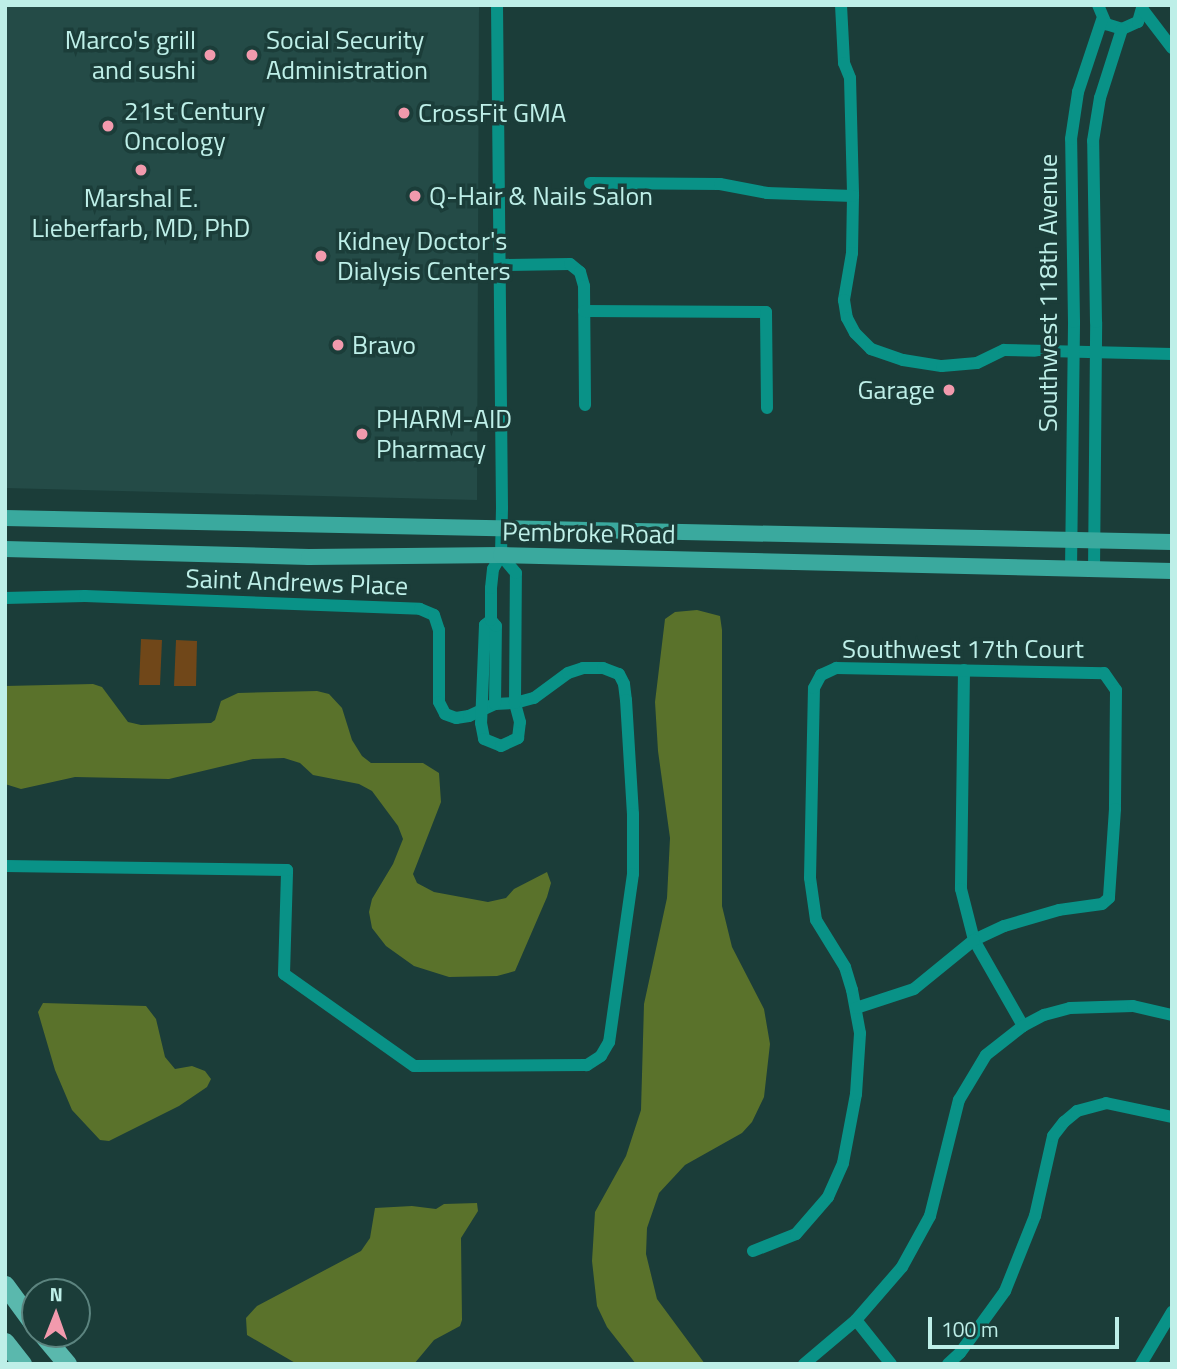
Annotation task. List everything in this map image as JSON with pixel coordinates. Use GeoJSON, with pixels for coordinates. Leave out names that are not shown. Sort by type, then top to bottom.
{"type":"FeatureCollection","features":[{"type":"Feature","properties":{"kind":"highway"},"geometry":{"type":"LineString","coordinates":[[5,1285],[21,1307]]}},
{"type":"Feature","properties":{"kind":"highway"},"geometry":{"type":"LineString","coordinates":[[5,1342],[22,1364]]}},
{"type":"Feature","properties":{"kind":"highway"},"geometry":{"type":"LineString","coordinates":[[54,1348],[67,1364]]}},
{"type":"Feature","properties":{"kind":"main road","name":"Pembroke Road"},"geometry":{"type":"LineString","coordinates":[[5,518],[1172,542]]}},
{"type":"Feature","properties":{"kind":"main road","name":"Pembroke Road"},"geometry":{"type":"LineString","coordinates":[[5,549],[309,557],[501,555],[1172,571]]}},
{"type":"Feature","properties":{"kind":"street"},"geometry":{"type":"LineString","coordinates":[[497,5],[501,555],[493,569],[491,620],[496,626],[489,707],[481,723],[484,739],[501,746],[518,738],[520,722],[515,703],[517,580],[513,567],[501,555]]}},
{"type":"Feature","properties":{"kind":"street"},"geometry":{"type":"LineString","coordinates":[[841,5],[844,63],[850,78],[853,196],[852,253],[844,300],[847,318],[855,333],[871,349],[920,363],[966,365],[1004,351],[1172,354]]}},
{"type":"Feature","properties":{"kind":"street"},"geometry":{"type":"LineString","coordinates":[[1098,5],[1102,20],[1111,27],[1122,29],[1138,22],[1143,8]]}},
{"type":"Feature","properties":{"kind":"street"},"geometry":{"type":"LineString","coordinates":[[1143,8],[1172,48]]}},
{"type":"Feature","properties":{"kind":"street","name":"Southwest 118th Avenue"},"geometry":{"type":"LineString","coordinates":[[1071,570],[1071,139],[1078,92],[1102,20]]}},
{"type":"Feature","properties":{"kind":"street","name":"Southwest 118th Avenue"},"geometry":{"type":"LineString","coordinates":[[1094,571],[1093,141],[1100,98],[1122,29]]}},
{"type":"Feature","properties":{"kind":"street"},"geometry":{"type":"LineString","coordinates":[[590,183],[720,184],[767,193],[853,196]]}},
{"type":"Feature","properties":{"kind":"street"},"geometry":{"type":"LineString","coordinates":[[500,265],[570,264],[580,272],[584,311],[584,405]]}},
{"type":"Feature","properties":{"kind":"street"},"geometry":{"type":"LineString","coordinates":[[584,311],[766,312],[767,408]]}},
{"type":"Feature","properties":{"kind":"street"},"geometry":{"type":"LineString","coordinates":[[1072,403],[1095,403]]}},
{"type":"Feature","properties":{"kind":"street","name":"Saint Andrews Place"},"geometry":{"type":"LineString","coordinates":[[5,598],[85,596],[420,609],[434,615],[439,630],[439,702],[445,714],[456,718],[489,707],[534,698],[568,673],[583,668],[603,668],[619,674],[624,684],[633,814],[633,874],[609,1042],[601,1056],[587,1065],[414,1066],[284,974],[287,870],[5,866]]}},
{"type":"Feature","properties":{"kind":"street","name":"Southwest 17th Court"},"geometry":{"type":"LineString","coordinates":[[856,1008],[845,967],[816,920],[812,891],[814,688],[821,675],[836,668],[1104,673],[1116,690],[1114,822],[1109,898],[1102,904],[1030,917],[974,940]]}},
{"type":"Feature","properties":{"kind":"street"},"geometry":{"type":"LineString","coordinates":[[964,670],[961,889],[974,940],[1023,1026]]}},
{"type":"Feature","properties":{"kind":"street"},"geometry":{"type":"LineString","coordinates":[[754,1251],[796,1234],[828,1197],[843,1163],[856,1094],[859,1055],[856,1008],[914,989],[974,940]]}},
{"type":"Feature","properties":{"kind":"street"},"geometry":{"type":"LineString","coordinates":[[804,1364],[856,1320],[902,1267],[930,1216],[959,1100],[986,1055],[1023,1026],[1044,1015],[1099,1005],[1133,1006],[1172,1015]]}},
{"type":"Feature","properties":{"kind":"street"},"geometry":{"type":"LineString","coordinates":[[948,1364],[960,1353],[1005,1291],[1035,1216],[1053,1136],[1077,1111],[1106,1103],[1172,1117]]}},
{"type":"Feature","properties":{"kind":"street"},"geometry":{"type":"LineString","coordinates":[[1141,1364],[1172,1312]]}},
{"type":"Feature","properties":{"kind":"street"},"geometry":{"type":"LineString","coordinates":[[856,1320],[891,1364]]}},
{"type":"Feature","properties":{"kind":"shaded area"},"geometry":{"type":"Polygon","coordinates":[[[5,5],[479,5],[477,500],[5,488],[5,5]]]}},
{"type":"Feature","properties":{"kind":"shaded area"},"geometry":{"type":"Polygon","coordinates":[[[697,610],[720,616],[722,630],[722,906],[732,947],[764,1009],[770,1044],[764,1097],[752,1122],[742,1133],[685,1165],[659,1193],[647,1228],[646,1254],[657,1299],[705,1364],[636,1364],[607,1327],[597,1306],[592,1261],[595,1212],[626,1156],[641,1110],[644,1004],[667,898],[670,838],[658,751],[655,702],[665,619],[675,612],[697,610]]]}},
{"type":"Feature","properties":{"kind":"shaded area"},"geometry":{"type":"Polygon","coordinates":[[[141,639],[162,640],[160,685],[139,685],[141,639]]]}},
{"type":"Feature","properties":{"kind":"shaded area"},"geometry":{"type":"Polygon","coordinates":[[[176,640],[197,641],[196,686],[174,686],[176,640]]]}},
{"type":"Feature","properties":{"kind":"shaded area"},"geometry":{"type":"Polygon","coordinates":[[[93,684],[102,687],[128,722],[141,725],[211,723],[215,720],[221,701],[238,693],[317,691],[329,694],[342,708],[352,740],[362,756],[371,763],[423,763],[439,773],[441,802],[413,874],[417,883],[434,892],[488,902],[506,898],[514,889],[547,872],[551,883],[547,897],[515,971],[497,976],[449,977],[414,966],[386,946],[372,928],[369,912],[372,899],[393,864],[403,839],[398,826],[372,791],[359,784],[313,775],[300,763],[284,758],[253,759],[169,779],[75,777],[21,789],[5,784],[5,686],[93,684]]]}},
{"type":"Feature","properties":{"kind":"shaded area"},"geometry":{"type":"Polygon","coordinates":[[[43,1003],[146,1006],[156,1019],[165,1057],[175,1069],[192,1066],[205,1071],[211,1079],[207,1087],[179,1106],[109,1141],[100,1140],[72,1110],[55,1070],[38,1012],[43,1003]]]}},
{"type":"Feature","properties":{"kind":"shaded area"},"geometry":{"type":"Polygon","coordinates":[[[477,1203],[478,1211],[461,1238],[460,1326],[434,1340],[414,1364],[297,1364],[247,1335],[246,1318],[257,1306],[361,1251],[370,1238],[375,1208],[412,1206],[436,1209],[444,1204],[477,1203]]]}},
{"type":"Feature","properties":{"kind":"place","name":"Marco's grill and sushi"},"geometry":{"type":"Point","coordinates":[210,55]}},
{"type":"Feature","properties":{"kind":"place","name":"Social Security Administration"},"geometry":{"type":"Point","coordinates":[252,55]}},
{"type":"Feature","properties":{"kind":"place","name":"CrossFit GMA"},"geometry":{"type":"Point","coordinates":[404,113]}},
{"type":"Feature","properties":{"kind":"place","name":"21st Century Oncology"},"geometry":{"type":"Point","coordinates":[108,126]}},
{"type":"Feature","properties":{"kind":"place","name":"Marshal E. Lieberfarb, MD, PhD"},"geometry":{"type":"Point","coordinates":[141,170]}},
{"type":"Feature","properties":{"kind":"place","name":"Q-Hair & Nails Salon"},"geometry":{"type":"Point","coordinates":[415,196]}},
{"type":"Feature","properties":{"kind":"place","name":"Kidney Doctor's Dialysis Centers"},"geometry":{"type":"Point","coordinates":[321,256]}},
{"type":"Feature","properties":{"kind":"place","name":"Bravo"},"geometry":{"type":"Point","coordinates":[338,345]}},
{"type":"Feature","properties":{"kind":"place","name":"Garage"},"geometry":{"type":"Point","coordinates":[949,390]}},
{"type":"Feature","properties":{"kind":"place","name":"PHARM-AID Pharmacy"},"geometry":{"type":"Point","coordinates":[362,434]}}]}
